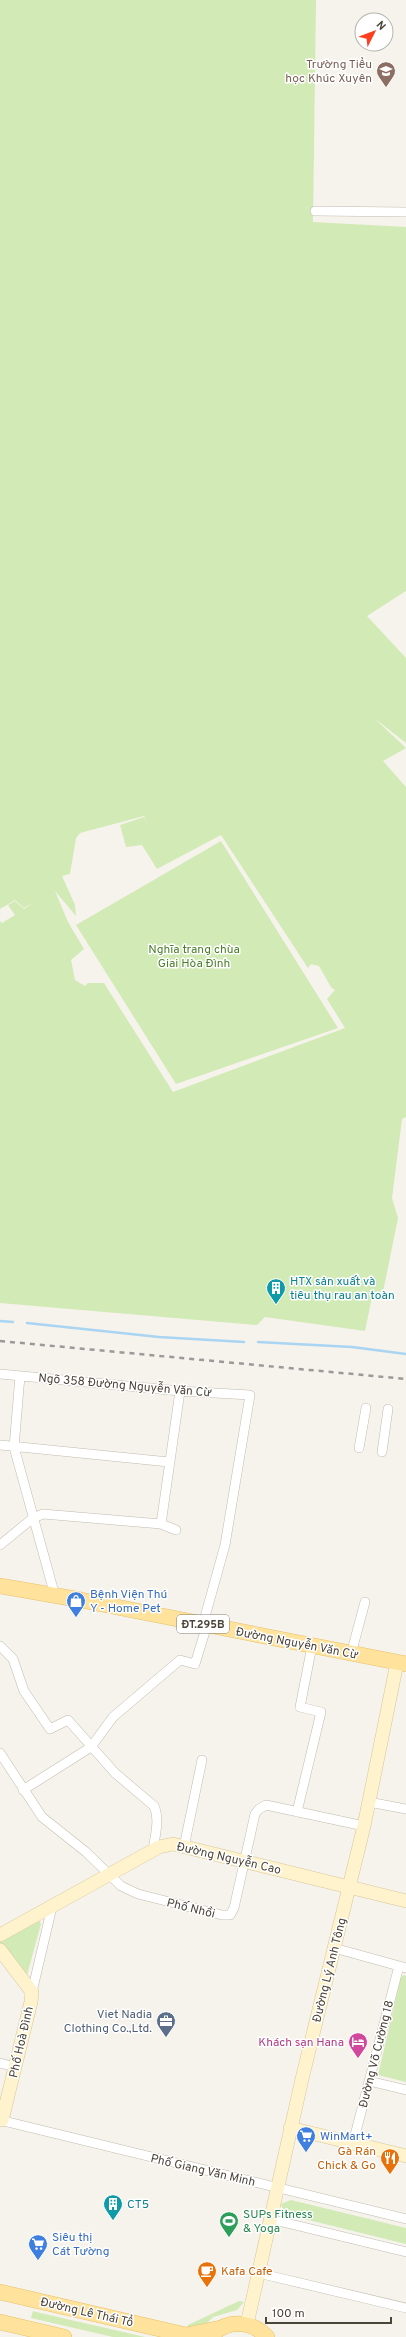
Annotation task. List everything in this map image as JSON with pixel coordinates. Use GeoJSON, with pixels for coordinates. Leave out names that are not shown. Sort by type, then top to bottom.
{"type":"FeatureCollection","features":[{"type":"Feature","properties":{"kind":"main road","name":"Đường Nguyễn Văn Cừ"},"geometry":{"type":"LineString","coordinates":[[0,1586],[205,1624],[402,1663]]}},
{"type":"Feature","properties":{"kind":"main road","name":"Đường Lê Thái Tổ"},"geometry":{"type":"LineString","coordinates":[[0,2292],[182,2334],[216,2332],[234,2324],[247,2324]]}},
{"type":"Feature","properties":{"kind":"main road"},"geometry":{"type":"LineString","coordinates":[[0,2322],[64,2337]]}},
{"type":"Feature","properties":{"kind":"main road"},"geometry":{"type":"LineString","coordinates":[[247,2324],[257,2329],[267,2337]]}},
{"type":"Feature","properties":{"kind":"street"},"geometry":{"type":"LineString","coordinates":[[315,211],[406,212]]}},
{"type":"Feature","properties":{"kind":"street","name":"Ngõ 358 Đường Nguyễn Văn Cừ"},"geometry":{"type":"LineString","coordinates":[[0,1374],[180,1391],[250,1395],[225,1545],[205,1624]]}},
{"type":"Feature","properties":{"kind":"street"},"geometry":{"type":"LineString","coordinates":[[20,1376],[14,1447],[55,1596]]}},
{"type":"Feature","properties":{"kind":"street"},"geometry":{"type":"LineString","coordinates":[[161,1524],[180,1391]]}},
{"type":"Feature","properties":{"kind":"street"},"geometry":{"type":"LineString","coordinates":[[359,1448],[366,1408]]}},
{"type":"Feature","properties":{"kind":"street"},"geometry":{"type":"LineString","coordinates":[[382,1452],[388,1409]]}},
{"type":"Feature","properties":{"kind":"street"},"geometry":{"type":"LineString","coordinates":[[0,1445],[169,1462]]}},
{"type":"Feature","properties":{"kind":"street"},"geometry":{"type":"LineString","coordinates":[[0,1544],[33,1518],[43,1514],[161,1524],[176,1530]]}},
{"type":"Feature","properties":{"kind":"street"},"geometry":{"type":"LineString","coordinates":[[351,1654],[365,1602]]}},
{"type":"Feature","properties":{"kind":"street"},"geometry":{"type":"LineString","coordinates":[[23,1790],[90,1747],[113,1717],[180,1660],[195,1664],[205,1624]]}},
{"type":"Feature","properties":{"kind":"street"},"geometry":{"type":"LineString","coordinates":[[0,1646],[13,1659],[24,1691],[50,1729],[68,1720],[90,1747],[115,1773],[154,1806],[157,1811],[153,1850]]}},
{"type":"Feature","properties":{"kind":"street"},"geometry":{"type":"LineString","coordinates":[[297,1812],[321,1712],[300,1708],[312,1646]]}},
{"type":"Feature","properties":{"kind":"street","name":"Đường Lý Anh Tông"},"geometry":{"type":"LineString","coordinates":[[247,2324],[290,2128],[350,1887],[402,1663]]}},
{"type":"Feature","properties":{"kind":"street"},"geometry":{"type":"LineString","coordinates":[[0,1753],[42,1817],[109,1874]]}},
{"type":"Feature","properties":{"kind":"street"},"geometry":{"type":"LineString","coordinates":[[184,1847],[202,1760]]}},
{"type":"Feature","properties":{"kind":"street"},"geometry":{"type":"LineString","coordinates":[[369,1802],[406,1809]]}},
{"type":"Feature","properties":{"kind":"street","name":"Phố Nhồi"},"geometry":{"type":"LineString","coordinates":[[109,1874],[121,1886],[138,1894],[225,1916],[232,1914],[234,1908],[246,1862],[255,1814],[259,1809],[266,1805],[364,1826]]}},
{"type":"Feature","properties":{"kind":"street","name":"Đường Nguyễn Cao"},"geometry":{"type":"LineString","coordinates":[[0,1935],[153,1850],[173,1844],[406,1901]]}},
{"type":"Feature","properties":{"kind":"street"},"geometry":{"type":"LineString","coordinates":[[32,1992],[52,1907]]}},
{"type":"Feature","properties":{"kind":"street"},"geometry":{"type":"LineString","coordinates":[[334,1948],[402,1967]]}},
{"type":"Feature","properties":{"kind":"street","name":"Phố Hoà Đình"},"geometry":{"type":"LineString","coordinates":[[0,1950],[32,1992],[16,2067],[1,2120]]}},
{"type":"Feature","properties":{"kind":"street","name":"Đường Võ Cường 18"},"geometry":{"type":"LineString","coordinates":[[353,2143],[402,1967]]}},
{"type":"Feature","properties":{"kind":"street"},"geometry":{"type":"LineString","coordinates":[[0,2063],[16,2067]]}},
{"type":"Feature","properties":{"kind":"street"},"geometry":{"type":"LineString","coordinates":[[370,2081],[406,2090]]}},
{"type":"Feature","properties":{"kind":"street","name":"Phố Giang Văn Minh"},"geometry":{"type":"LineString","coordinates":[[1,2120],[406,2219]]}},
{"type":"Feature","properties":{"kind":"street"},"geometry":{"type":"LineString","coordinates":[[290,2128],[406,2156]]}},
{"type":"Feature","properties":{"kind":"street"},"geometry":{"type":"LineString","coordinates":[[270,2219],[406,2252]]}},
{"type":"Feature","properties":{"kind":"street"},"geometry":{"type":"LineString","coordinates":[[258,2273],[406,2308]]}},
{"type":"Feature","properties":{"kind":"green space"},"geometry":{"type":"Polygon","coordinates":[[[0,0],[316,0],[313,222],[406,227],[406,591],[367,616],[406,658],[406,743],[374,718],[406,748],[383,761],[406,787],[406,1117],[402,1119],[392,1198],[398,1218],[382,1297],[372,1297],[365,1331],[265,1317],[257,1325],[0,1303],[0,921],[2,923],[15,915],[8,905],[15,901],[24,909],[36,901],[24,908],[15,900],[0,909],[0,0]],[[144,816],[80,833],[76,838],[70,874],[62,876],[75,905],[76,916],[55,891],[68,922],[84,949],[71,960],[75,980],[85,986],[88,983],[104,983],[173,1092],[345,1028],[327,999],[335,990],[331,987],[319,966],[311,964],[308,968],[221,835],[157,869],[142,845],[126,847],[120,825],[144,817],[150,828],[144,816]]]}},
{"type":"Feature","properties":{"kind":"green space","name":"Nghĩa trang chùa Giai Hòa Đình"},"geometry":{"type":"Polygon","coordinates":[[[221,841],[338,1028],[176,1084],[76,925],[221,841]]]}},
{"type":"Feature","properties":{"kind":"green space"},"geometry":{"type":"Polygon","coordinates":[[[39,1920],[41,1924],[27,1975],[0,1944],[0,1941],[39,1920]]]}},
{"type":"Feature","properties":{"kind":"green space"},"geometry":{"type":"Polygon","coordinates":[[[404,1975],[406,1976],[406,2082],[378,2075],[401,1977],[404,1975]]]}},
{"type":"Feature","properties":{"kind":"green space"},"geometry":{"type":"Polygon","coordinates":[[[291,2200],[406,2228],[406,2244],[284,2214],[281,2204],[291,2200]]]}},
{"type":"Feature","properties":{"kind":"green space"},"geometry":{"type":"Polygon","coordinates":[[[239,2301],[244,2302],[237,2310],[213,2317],[204,2326],[187,2328],[188,2325],[239,2301]]]}},
{"type":"Feature","properties":{"kind":"green space"},"geometry":{"type":"Polygon","coordinates":[[[33,2311],[145,2337],[113,2337],[31,2318],[33,2311]]]}},
{"type":"Feature","properties":{"kind":"waterway"},"geometry":{"type":"LineString","coordinates":[[0,1321],[13,1322]]}},
{"type":"Feature","properties":{"kind":"waterway"},"geometry":{"type":"LineString","coordinates":[[27,1323],[159,1337],[244,1342]]}},
{"type":"Feature","properties":{"kind":"waterway"},"geometry":{"type":"LineString","coordinates":[[258,1342],[352,1347],[406,1354]]}},
{"type":"Feature","properties":{"kind":"railway"},"geometry":{"type":"LineString","coordinates":[[0,1341],[406,1379]]}},
{"type":"Feature","properties":{"kind":"place","name":"Trường Tiểu học Khúc Xuyên"},"geometry":{"type":"Point","coordinates":[386,88]}},
{"type":"Feature","properties":{"kind":"place","name":"HTX sản xuất và tiêu thụ rau an toàn"},"geometry":{"type":"Point","coordinates":[276,1305]}},
{"type":"Feature","properties":{"kind":"place","name":"Bệnh Viện Thú Y - Home Pet"},"geometry":{"type":"Point","coordinates":[76,1618]}},
{"type":"Feature","properties":{"kind":"place","name":"Viet Nadia Clothing Co.,Ltd."},"geometry":{"type":"Point","coordinates":[166,2038]}},
{"type":"Feature","properties":{"kind":"place","name":"Khách sạn Hana"},"geometry":{"type":"Point","coordinates":[358,2059]}},
{"type":"Feature","properties":{"kind":"place","name":"WinMart+"},"geometry":{"type":"Point","coordinates":[306,2153]}},
{"type":"Feature","properties":{"kind":"place","name":"Gà Rán Chick & Go"},"geometry":{"type":"Point","coordinates":[390,2175]}},
{"type":"Feature","properties":{"kind":"place","name":"CT5"},"geometry":{"type":"Point","coordinates":[113,2221]}},
{"type":"Feature","properties":{"kind":"place","name":"SUPs Fitness & Yoga"},"geometry":{"type":"Point","coordinates":[229,2238]}},
{"type":"Feature","properties":{"kind":"place","name":"Siêu thị Cát Tường"},"geometry":{"type":"Point","coordinates":[38,2261]}},
{"type":"Feature","properties":{"kind":"place","name":"Kafa Cafe"},"geometry":{"type":"Point","coordinates":[207,2288]}}]}
